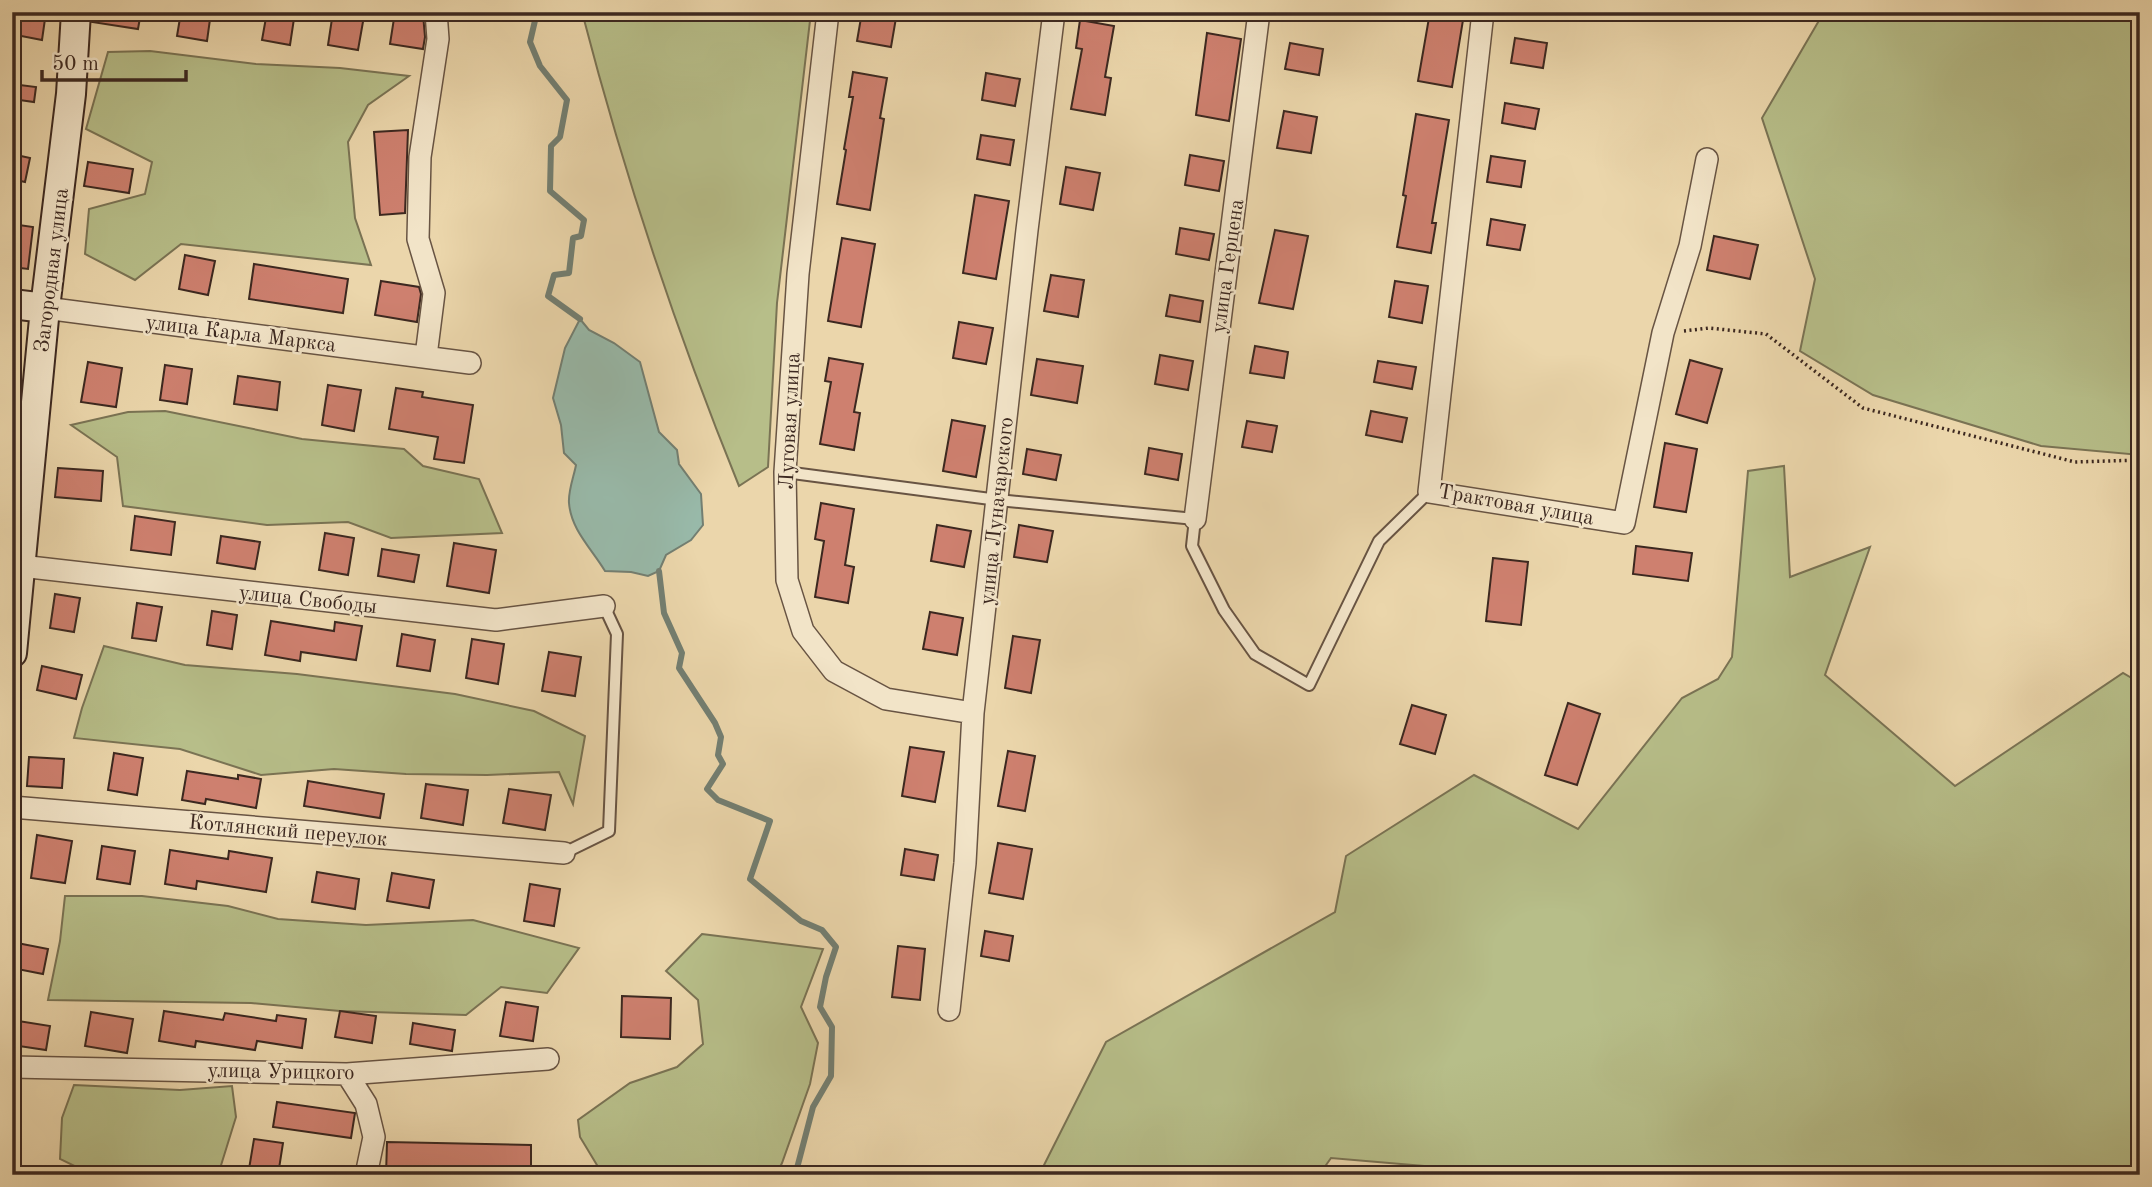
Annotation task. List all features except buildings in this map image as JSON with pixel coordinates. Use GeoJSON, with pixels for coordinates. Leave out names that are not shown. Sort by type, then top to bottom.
{"type":"FeatureCollection","features":[{"type":"Feature","properties":{"kind":"street","name":"Загородная улица"},"geometry":{"type":"LineString","coordinates":[[12,653],[17,566],[71,94],[76,12]]}},
{"type":"Feature","properties":{"kind":"street"},"geometry":{"type":"LineString","coordinates":[[426,356],[434,293],[418,239],[418,225],[420,157],[438,39],[436,12]]}},
{"type":"Feature","properties":{"kind":"street","name":"Луговая улица"},"geometry":{"type":"LineString","coordinates":[[828,12],[798,274],[785,472],[787,580],[803,631],[834,671],[886,699],[973,713]]}},
{"type":"Feature","properties":{"kind":"street","name":"улица Луначарского"},"geometry":{"type":"LineString","coordinates":[[949,1010],[965,863],[973,713],[1054,12]]}},
{"type":"Feature","properties":{"kind":"street","name":"улица Герцена"},"geometry":{"type":"LineString","coordinates":[[1195,519],[1259,12]]}},
{"type":"Feature","properties":{"kind":"street","name":"Трактовая улица"},"geometry":{"type":"LineString","coordinates":[[1483,12],[1429,492],[1625,523],[1663,333],[1690,246],[1707,159]]}},
{"type":"Feature","properties":{"kind":"street","name":"улица Карла Маркса"},"geometry":{"type":"LineString","coordinates":[[12,304],[470,363]]}},
{"type":"Feature","properties":{"kind":"street","name":"улица Свободы"},"geometry":{"type":"LineString","coordinates":[[17,566],[496,620],[604,606]]}},
{"type":"Feature","properties":{"kind":"street","name":"Котлянский переулок"},"geometry":{"type":"LineString","coordinates":[[12,807],[564,853]]}},
{"type":"Feature","properties":{"kind":"street","name":"улица Урицкого"},"geometry":{"type":"LineString","coordinates":[[12,1067],[347,1074],[548,1059]]}},
{"type":"Feature","properties":{"kind":"street"},"geometry":{"type":"LineString","coordinates":[[347,1074],[366,1104],[374,1137],[366,1175]]}},
{"type":"Feature","properties":{"kind":"lane"},"geometry":{"type":"LineString","coordinates":[[785,472],[998,500],[1195,519],[1192,546],[1232,621],[1255,654],[1309,685],[1379,541],[1429,492]]}},
{"type":"Feature","properties":{"kind":"lane"},"geometry":{"type":"LineString","coordinates":[[564,853],[609,831],[617,634],[604,606]]}},
{"type":"Feature","properties":{"kind":"path"},"geometry":{"type":"LineString","coordinates":[[1663,333],[1709,328],[1766,334],[1863,408],[2075,462],[2140,460]]}},
{"type":"Feature","properties":{"kind":"green space"},"geometry":{"type":"Polygon","coordinates":[[[582,12],[811,12],[777,303],[768,467],[739,486],[653,252],[615,133],[582,12]]]}},
{"type":"Feature","properties":{"kind":"green space"},"geometry":{"type":"Polygon","coordinates":[[[1824,12],[2140,12],[2140,455],[2041,446],[1873,395],[1800,351],[1815,279],[1762,118],[1824,12]]]}},
{"type":"Feature","properties":{"kind":"green space"},"geometry":{"type":"Polygon","coordinates":[[[150,51],[256,64],[340,68],[409,76],[368,105],[348,142],[355,218],[371,265],[181,244],[135,280],[85,254],[89,209],[145,194],[152,162],[86,129],[108,52],[150,51]]]}},
{"type":"Feature","properties":{"kind":"green space"},"geometry":{"type":"Polygon","coordinates":[[[165,411],[302,439],[404,449],[423,466],[479,479],[502,533],[391,538],[348,522],[267,525],[123,506],[117,457],[71,425],[128,412],[165,411]]]}},
{"type":"Feature","properties":{"kind":"green space"},"geometry":{"type":"Polygon","coordinates":[[[1784,466],[1790,577],[1870,547],[1825,675],[1955,786],[2123,673],[2140,683],[2140,1175],[1461,1175],[1459,1169],[1331,1158],[1319,1175],[1039,1175],[1106,1042],[1335,912],[1346,856],[1474,775],[1578,829],[1682,698],[1718,679],[1732,657],[1748,471],[1784,466]]]}},
{"type":"Feature","properties":{"kind":"green space"},"geometry":{"type":"Polygon","coordinates":[[[104,646],[185,665],[297,674],[455,694],[534,711],[585,736],[573,804],[559,772],[406,774],[334,769],[261,775],[180,749],[74,738],[104,646]]]}},
{"type":"Feature","properties":{"kind":"green space"},"geometry":{"type":"Polygon","coordinates":[[[65,896],[142,896],[228,906],[278,919],[366,925],[473,920],[579,948],[547,993],[501,987],[466,1015],[340,1011],[251,1003],[48,1000],[60,941],[65,896]]]}},
{"type":"Feature","properties":{"kind":"green space"},"geometry":{"type":"Polygon","coordinates":[[[702,934],[823,949],[801,1007],[818,1043],[810,1084],[782,1163],[776,1175],[603,1175],[580,1137],[578,1120],[630,1083],[677,1067],[703,1044],[698,1000],[666,971],[702,934]]]}},
{"type":"Feature","properties":{"kind":"green space"},"geometry":{"type":"Polygon","coordinates":[[[74,1085],[180,1090],[232,1086],[236,1117],[218,1175],[93,1175],[60,1159],[62,1118],[74,1085]]]}},
{"type":"Feature","properties":{"kind":"shaded area"},"geometry":{"type":"Polygon","coordinates":[[[580,319],[589,330],[614,343],[640,362],[659,432],[677,450],[679,464],[701,494],[703,525],[691,540],[666,555],[659,571],[648,576],[605,571],[578,531],[571,513],[569,494],[576,465],[564,453],[561,425],[553,398],[565,348],[580,319]]]}},
{"type":"Feature","properties":{"kind":"waterway"},"geometry":{"type":"LineString","coordinates":[[537,12],[530,42],[540,66],[567,100],[560,137],[551,146],[550,191],[584,220],[581,236],[573,238],[569,273],[554,275],[548,296],[580,319]]}},
{"type":"Feature","properties":{"kind":"waterway"},"geometry":{"type":"LineString","coordinates":[[659,571],[664,613],[682,653],[679,668],[715,723],[721,737],[718,755],[723,764],[707,789],[718,800],[770,821],[750,879],[801,921],[822,930],[836,947],[820,1007],[832,1027],[831,1076],[813,1107],[793,1175]]}}]}
